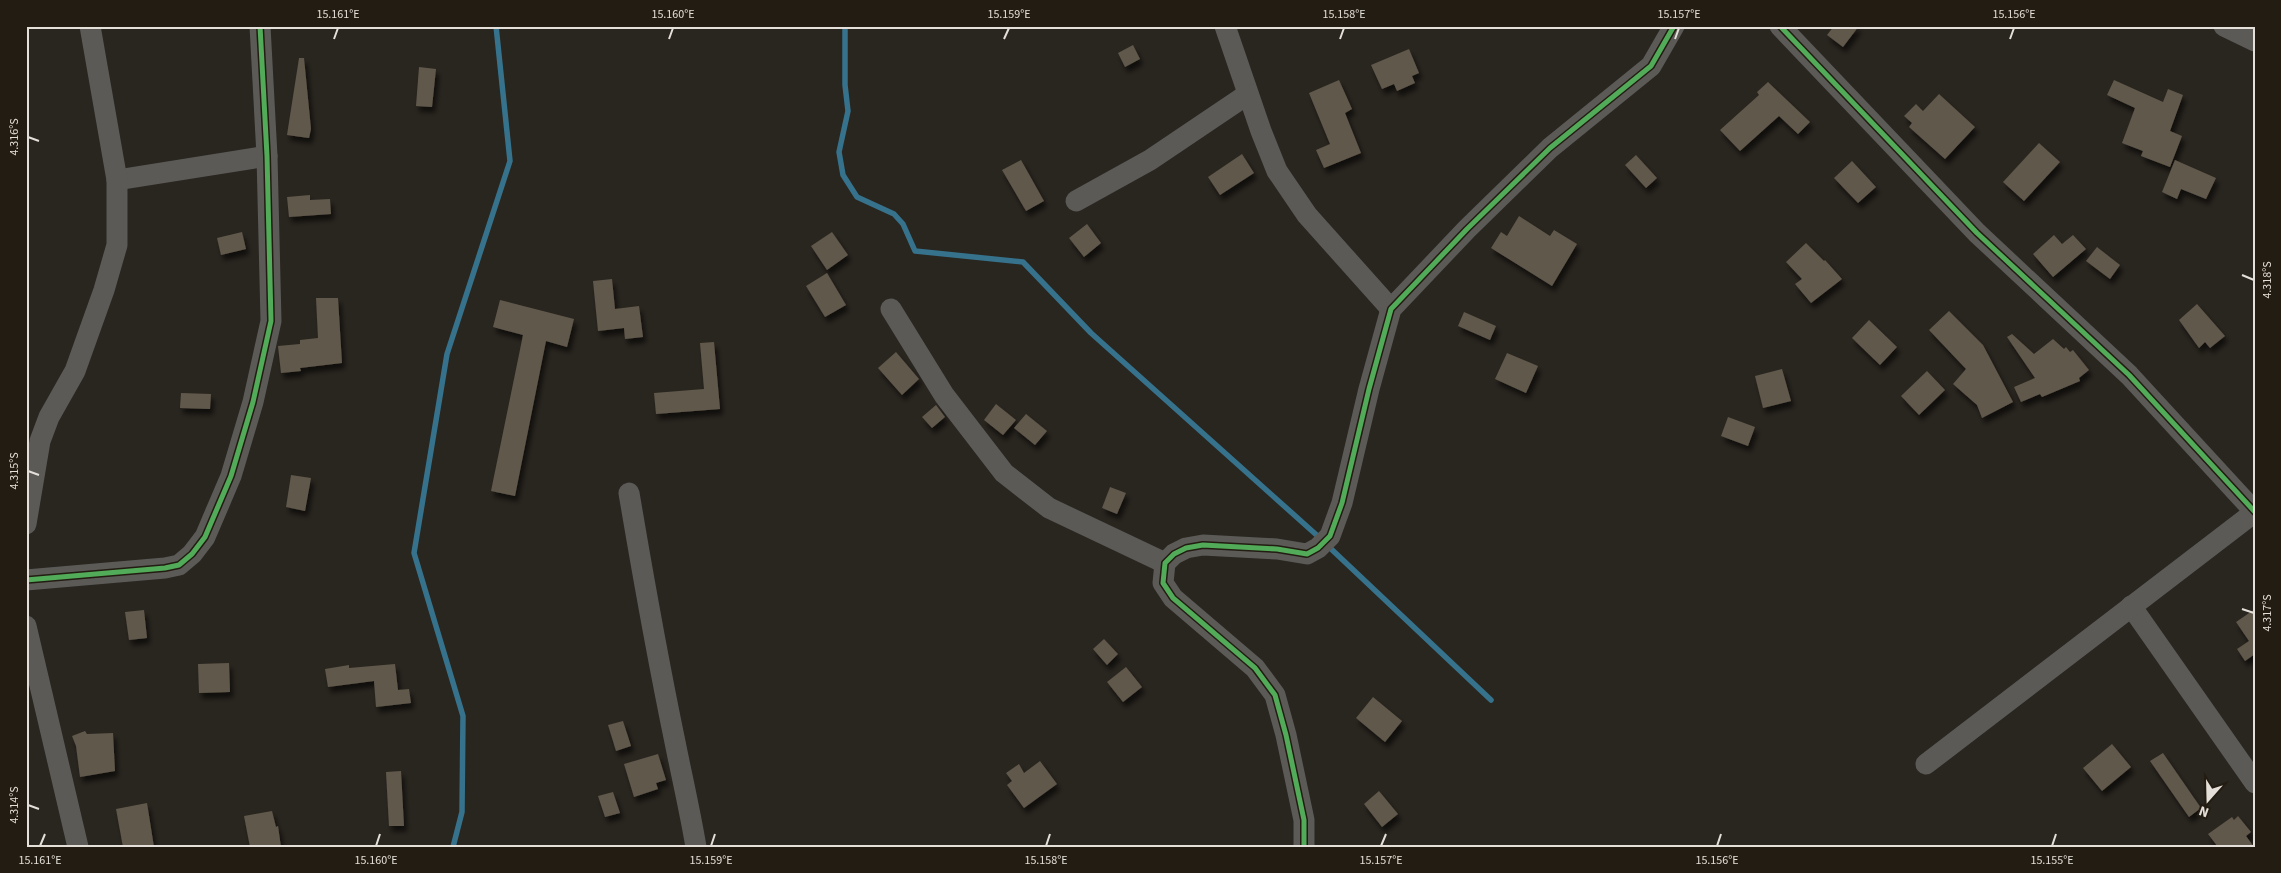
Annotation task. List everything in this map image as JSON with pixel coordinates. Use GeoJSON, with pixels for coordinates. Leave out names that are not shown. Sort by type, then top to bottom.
{"type":"FeatureCollection","features":[{"type":"Feature","properties":{"kind":"street"},"geometry":{"type":"LineString","coordinates":[[26,524],[40,441],[49,417],[75,371],[104,290],[117,246],[117,180],[90,26]]}},
{"type":"Feature","properties":{"kind":"street"},"geometry":{"type":"LineString","coordinates":[[26,580],[165,568],[180,565],[192,554],[205,537],[231,476],[253,402],[271,321],[268,156],[260,26]]}},
{"type":"Feature","properties":{"kind":"street"},"geometry":{"type":"LineString","coordinates":[[1225,26],[1277,171],[1307,215],[1391,309]]}},
{"type":"Feature","properties":{"kind":"street"},"geometry":{"type":"LineString","coordinates":[[1304,847],[1304,820],[1286,735],[1275,695],[1255,668],[1173,598],[1163,583],[1165,563],[1174,554],[1186,548],[1203,544],[1277,549],[1307,554],[1318,548],[1330,536],[1342,503],[1369,389],[1391,309],[1467,229],[1550,148],[1651,66],[1674,26]]}},
{"type":"Feature","properties":{"kind":"street"},"geometry":{"type":"LineString","coordinates":[[1780,26],[1977,233],[2129,375],[2255,512],[1926,764]]}},
{"type":"Feature","properties":{"kind":"street"},"geometry":{"type":"LineString","coordinates":[[2224,26],[2255,41]]}},
{"type":"Feature","properties":{"kind":"street"},"geometry":{"type":"LineString","coordinates":[[1076,201],[1150,160],[1248,94]]}},
{"type":"Feature","properties":{"kind":"street"},"geometry":{"type":"LineString","coordinates":[[117,180],[268,156]]}},
{"type":"Feature","properties":{"kind":"street"},"geometry":{"type":"LineString","coordinates":[[891,309],[944,395],[1004,473],[1049,508],[1165,563]]}},
{"type":"Feature","properties":{"kind":"street"},"geometry":{"type":"LineString","coordinates":[[629,493],[696,847]]}},
{"type":"Feature","properties":{"kind":"street"},"geometry":{"type":"LineString","coordinates":[[2131,606],[2255,783]]}},
{"type":"Feature","properties":{"kind":"street"},"geometry":{"type":"LineString","coordinates":[[26,626],[78,847]]}},
{"type":"Feature","properties":{"kind":"building"},"geometry":{"type":"Polygon","coordinates":[[[1834,26],[1859,26],[1843,47],[1827,35],[1834,26]]]}},
{"type":"Feature","properties":{"kind":"building"},"geometry":{"type":"Polygon","coordinates":[[[1133,45],[1140,59],[1125,67],[1118,53],[1133,45]]]}},
{"type":"Feature","properties":{"kind":"building"},"geometry":{"type":"Polygon","coordinates":[[[1409,49],[1419,73],[1412,76],[1415,83],[1397,91],[1394,84],[1382,89],[1371,65],[1409,49]]]}},
{"type":"Feature","properties":{"kind":"building"},"geometry":{"type":"Polygon","coordinates":[[[299,58],[304,58],[311,129],[309,138],[287,135],[299,58]]]}},
{"type":"Feature","properties":{"kind":"building"},"geometry":{"type":"Polygon","coordinates":[[[419,67],[436,69],[432,107],[416,106],[419,67]]]}},
{"type":"Feature","properties":{"kind":"building"},"geometry":{"type":"Polygon","coordinates":[[[1339,80],[1352,109],[1345,113],[1361,153],[1324,168],[1316,150],[1330,144],[1309,93],[1339,80]]]}},
{"type":"Feature","properties":{"kind":"building"},"geometry":{"type":"Polygon","coordinates":[[[2114,80],[2163,102],[2168,89],[2183,95],[2170,131],[2182,136],[2170,167],[2141,156],[2143,151],[2122,143],[2135,108],[2107,95],[2114,80]]]}},
{"type":"Feature","properties":{"kind":"building"},"geometry":{"type":"Polygon","coordinates":[[[1768,82],[1810,122],[1798,134],[1779,116],[1740,151],[1720,130],[1759,95],[1757,92],[1768,82]]]}},
{"type":"Feature","properties":{"kind":"building"},"geometry":{"type":"Polygon","coordinates":[[[1939,94],[1975,127],[1945,159],[1909,127],[1912,123],[1904,116],[1916,104],[1923,111],[1939,94]]]}},
{"type":"Feature","properties":{"kind":"building"},"geometry":{"type":"Polygon","coordinates":[[[2039,143],[2060,162],[2024,201],[2003,182],[2039,143]]]}},
{"type":"Feature","properties":{"kind":"building"},"geometry":{"type":"Polygon","coordinates":[[[1242,154],[1254,173],[1220,195],[1208,177],[1242,154]]]}},
{"type":"Feature","properties":{"kind":"building"},"geometry":{"type":"Polygon","coordinates":[[[1636,155],[1657,178],[1646,188],[1625,165],[1636,155]]]}},
{"type":"Feature","properties":{"kind":"building"},"geometry":{"type":"Polygon","coordinates":[[[1021,160],[1044,201],[1026,211],[1002,170],[1021,160]]]}},
{"type":"Feature","properties":{"kind":"building"},"geometry":{"type":"Polygon","coordinates":[[[2175,160],[2216,178],[2206,199],[2181,189],[2177,199],[2162,192],[2175,160]]]}},
{"type":"Feature","properties":{"kind":"building"},"geometry":{"type":"Polygon","coordinates":[[[1852,161],[1876,187],[1858,203],[1834,178],[1852,161]]]}},
{"type":"Feature","properties":{"kind":"building"},"geometry":{"type":"Polygon","coordinates":[[[310,195],[310,200],[330,199],[331,214],[289,217],[287,197],[310,195]]]}},
{"type":"Feature","properties":{"kind":"building"},"geometry":{"type":"Polygon","coordinates":[[[1519,216],[1550,236],[1554,230],[1577,244],[1552,286],[1491,248],[1501,232],[1507,236],[1519,216]]]}},
{"type":"Feature","properties":{"kind":"building"},"geometry":{"type":"Polygon","coordinates":[[[1087,224],[1101,243],[1084,257],[1069,238],[1087,224]]]}},
{"type":"Feature","properties":{"kind":"building"},"geometry":{"type":"Polygon","coordinates":[[[242,232],[246,249],[221,255],[217,238],[242,232]]]}},
{"type":"Feature","properties":{"kind":"building"},"geometry":{"type":"Polygon","coordinates":[[[832,232],[848,255],[827,270],[811,246],[832,232]]]}},
{"type":"Feature","properties":{"kind":"building"},"geometry":{"type":"Polygon","coordinates":[[[2054,235],[2062,244],[2073,235],[2086,249],[2053,277],[2033,254],[2054,235]]]}},
{"type":"Feature","properties":{"kind":"building"},"geometry":{"type":"Polygon","coordinates":[[[1806,243],[1842,279],[1811,303],[1795,284],[1802,279],[1786,262],[1806,243]]]}},
{"type":"Feature","properties":{"kind":"building"},"geometry":{"type":"Polygon","coordinates":[[[2097,247],[2120,265],[2110,279],[2086,261],[2097,247]]]}},
{"type":"Feature","properties":{"kind":"building"},"geometry":{"type":"Polygon","coordinates":[[[827,273],[846,305],[825,317],[806,286],[827,273]]]}},
{"type":"Feature","properties":{"kind":"building"},"geometry":{"type":"Polygon","coordinates":[[[612,279],[615,309],[639,306],[643,337],[625,339],[624,328],[598,331],[593,281],[612,279]]]}},
{"type":"Feature","properties":{"kind":"building"},"geometry":{"type":"Polygon","coordinates":[[[316,298],[338,298],[342,363],[300,368],[301,371],[281,373],[278,346],[300,344],[300,340],[318,338],[316,298]]]}},
{"type":"Feature","properties":{"kind":"building"},"geometry":{"type":"Polygon","coordinates":[[[500,300],[574,319],[567,347],[546,341],[515,496],[491,491],[523,335],[493,327],[500,300]]]}},
{"type":"Feature","properties":{"kind":"building"},"geometry":{"type":"Polygon","coordinates":[[[2197,304],[2225,336],[2210,348],[2205,342],[2199,348],[2179,320],[2197,304]]]}},
{"type":"Feature","properties":{"kind":"building"},"geometry":{"type":"Polygon","coordinates":[[[1949,311],[1983,345],[2013,402],[1982,418],[1977,405],[1953,384],[1966,369],[1929,330],[1949,311]]]}},
{"type":"Feature","properties":{"kind":"building"},"geometry":{"type":"Polygon","coordinates":[[[1464,312],[1496,326],[1490,340],[1458,326],[1464,312]]]}},
{"type":"Feature","properties":{"kind":"building"},"geometry":{"type":"Polygon","coordinates":[[[1869,320],[1897,347],[1880,365],[1852,338],[1869,320]]]}},
{"type":"Feature","properties":{"kind":"building"},"geometry":{"type":"Polygon","coordinates":[[[2012,334],[2034,354],[2053,339],[2064,349],[2066,347],[2070,352],[2073,350],[2089,370],[2079,378],[2080,381],[2042,397],[2040,394],[2021,402],[2014,387],[2035,378],[2007,337],[2012,334]]]}},
{"type":"Feature","properties":{"kind":"building"},"geometry":{"type":"Polygon","coordinates":[[[714,342],[720,409],[656,414],[654,393],[704,389],[700,343],[714,342]]]}},
{"type":"Feature","properties":{"kind":"building"},"geometry":{"type":"Polygon","coordinates":[[[896,352],[919,379],[902,395],[878,368],[896,352]]]}},
{"type":"Feature","properties":{"kind":"building"},"geometry":{"type":"Polygon","coordinates":[[[1507,353],[1538,366],[1526,393],[1495,379],[1507,353]]]}},
{"type":"Feature","properties":{"kind":"building"},"geometry":{"type":"Polygon","coordinates":[[[1782,369],[1791,401],[1763,408],[1755,376],[1782,369]]]}},
{"type":"Feature","properties":{"kind":"building"},"geometry":{"type":"Polygon","coordinates":[[[1927,371],[1945,390],[1919,415],[1901,396],[1927,371]]]}},
{"type":"Feature","properties":{"kind":"building"},"geometry":{"type":"Polygon","coordinates":[[[181,393],[211,394],[210,409],[180,408],[181,393]]]}},
{"type":"Feature","properties":{"kind":"building"},"geometry":{"type":"Polygon","coordinates":[[[996,404],[1016,420],[1003,435],[984,420],[996,404]]]}},
{"type":"Feature","properties":{"kind":"building"},"geometry":{"type":"Polygon","coordinates":[[[936,405],[945,417],[932,428],[922,417],[936,405]]]}},
{"type":"Feature","properties":{"kind":"building"},"geometry":{"type":"Polygon","coordinates":[[[1026,414],[1047,431],[1035,445],[1014,428],[1026,414]]]}},
{"type":"Feature","properties":{"kind":"building"},"geometry":{"type":"Polygon","coordinates":[[[1728,417],[1755,427],[1748,446],[1721,436],[1728,417]]]}},
{"type":"Feature","properties":{"kind":"building"},"geometry":{"type":"Polygon","coordinates":[[[291,475],[311,478],[305,511],[286,507],[291,475]]]}},
{"type":"Feature","properties":{"kind":"building"},"geometry":{"type":"Polygon","coordinates":[[[1110,487],[1126,493],[1117,514],[1102,508],[1110,487]]]}},
{"type":"Feature","properties":{"kind":"building"},"geometry":{"type":"Polygon","coordinates":[[[2255,609],[2255,654],[2245,661],[2237,649],[2249,641],[2236,622],[2255,609]]]}},
{"type":"Feature","properties":{"kind":"building"},"geometry":{"type":"Polygon","coordinates":[[[144,610],[147,638],[129,640],[125,612],[144,610]]]}},
{"type":"Feature","properties":{"kind":"building"},"geometry":{"type":"Polygon","coordinates":[[[1104,639],[1118,654],[1107,665],[1093,649],[1104,639]]]}},
{"type":"Feature","properties":{"kind":"building"},"geometry":{"type":"Polygon","coordinates":[[[229,663],[230,692],[199,693],[198,664],[229,663]]]}},
{"type":"Feature","properties":{"kind":"building"},"geometry":{"type":"Polygon","coordinates":[[[395,664],[398,690],[409,689],[411,703],[376,707],[374,681],[328,687],[325,669],[349,665],[349,668],[395,664]]]}},
{"type":"Feature","properties":{"kind":"building"},"geometry":{"type":"Polygon","coordinates":[[[1126,667],[1142,687],[1123,702],[1107,682],[1126,667]]]}},
{"type":"Feature","properties":{"kind":"building"},"geometry":{"type":"Polygon","coordinates":[[[1373,697],[1402,721],[1385,742],[1356,718],[1373,697]]]}},
{"type":"Feature","properties":{"kind":"building"},"geometry":{"type":"Polygon","coordinates":[[[623,721],[631,746],[616,751],[608,725],[623,721]]]}},
{"type":"Feature","properties":{"kind":"building"},"geometry":{"type":"Polygon","coordinates":[[[85,731],[87,734],[113,733],[115,771],[80,777],[76,746],[72,736],[85,731]]]}},
{"type":"Feature","properties":{"kind":"building"},"geometry":{"type":"Polygon","coordinates":[[[2112,744],[2131,767],[2102,791],[2083,768],[2112,744]]]}},
{"type":"Feature","properties":{"kind":"building"},"geometry":{"type":"Polygon","coordinates":[[[2163,753],[2201,808],[2189,817],[2150,761],[2163,753]]]}},
{"type":"Feature","properties":{"kind":"building"},"geometry":{"type":"Polygon","coordinates":[[[658,754],[666,780],[656,783],[658,789],[634,797],[624,764],[658,754]]]}},
{"type":"Feature","properties":{"kind":"building"},"geometry":{"type":"Polygon","coordinates":[[[1040,761],[1057,784],[1024,808],[1007,785],[1012,781],[1006,773],[1019,764],[1024,773],[1040,761]]]}},
{"type":"Feature","properties":{"kind":"building"},"geometry":{"type":"Polygon","coordinates":[[[401,771],[404,826],[389,826],[386,772],[401,771]]]}},
{"type":"Feature","properties":{"kind":"building"},"geometry":{"type":"Polygon","coordinates":[[[1379,791],[1398,814],[1382,827],[1364,804],[1379,791]]]}},
{"type":"Feature","properties":{"kind":"building"},"geometry":{"type":"Polygon","coordinates":[[[613,792],[620,813],[605,817],[598,796],[613,792]]]}},
{"type":"Feature","properties":{"kind":"building"},"geometry":{"type":"Polygon","coordinates":[[[147,803],[154,847],[123,847],[116,809],[147,803]]]}},
{"type":"Feature","properties":{"kind":"building"},"geometry":{"type":"Polygon","coordinates":[[[272,811],[276,827],[278,826],[281,847],[250,847],[244,816],[272,811]]]}},
{"type":"Feature","properties":{"kind":"building"},"geometry":{"type":"Polygon","coordinates":[[[2238,816],[2251,832],[2246,836],[2254,847],[2218,847],[2208,834],[2232,817],[2234,820],[2238,816]]]}},
{"type":"Feature","properties":{"kind":"waterway"},"geometry":{"type":"LineString","coordinates":[[453,847],[462,812],[463,716],[414,553],[447,354],[510,161],[496,26]]}},
{"type":"Feature","properties":{"kind":"waterway"},"geometry":{"type":"LineString","coordinates":[[845,26],[845,85],[848,111],[839,152],[843,175],[857,197],[894,214],[903,224],[915,251],[1023,262],[1091,333],[1321,539]]}},
{"type":"Feature","properties":{"kind":"waterway"},"geometry":{"type":"LineString","coordinates":[[1328,546],[1491,700]]}},
{"type":"Feature","properties":{"kind":"cycle path"},"geometry":{"type":"LineString","coordinates":[[26,580],[165,568],[179,565],[192,554],[205,537],[231,476],[253,402],[271,321],[267,156],[260,26]]}},
{"type":"Feature","properties":{"kind":"cycle path"},"geometry":{"type":"LineString","coordinates":[[1304,847],[1304,820],[1286,735],[1275,695],[1255,668],[1173,598],[1163,583],[1165,563],[1174,554],[1186,548],[1203,545],[1277,549],[1307,554],[1318,548],[1330,536],[1342,503],[1369,389],[1391,309],[1467,229],[1550,148],[1651,66],[1674,26]]}},
{"type":"Feature","properties":{"kind":"cycle path"},"geometry":{"type":"LineString","coordinates":[[1780,26],[1977,233],[2129,375],[2255,512]]}}]}
